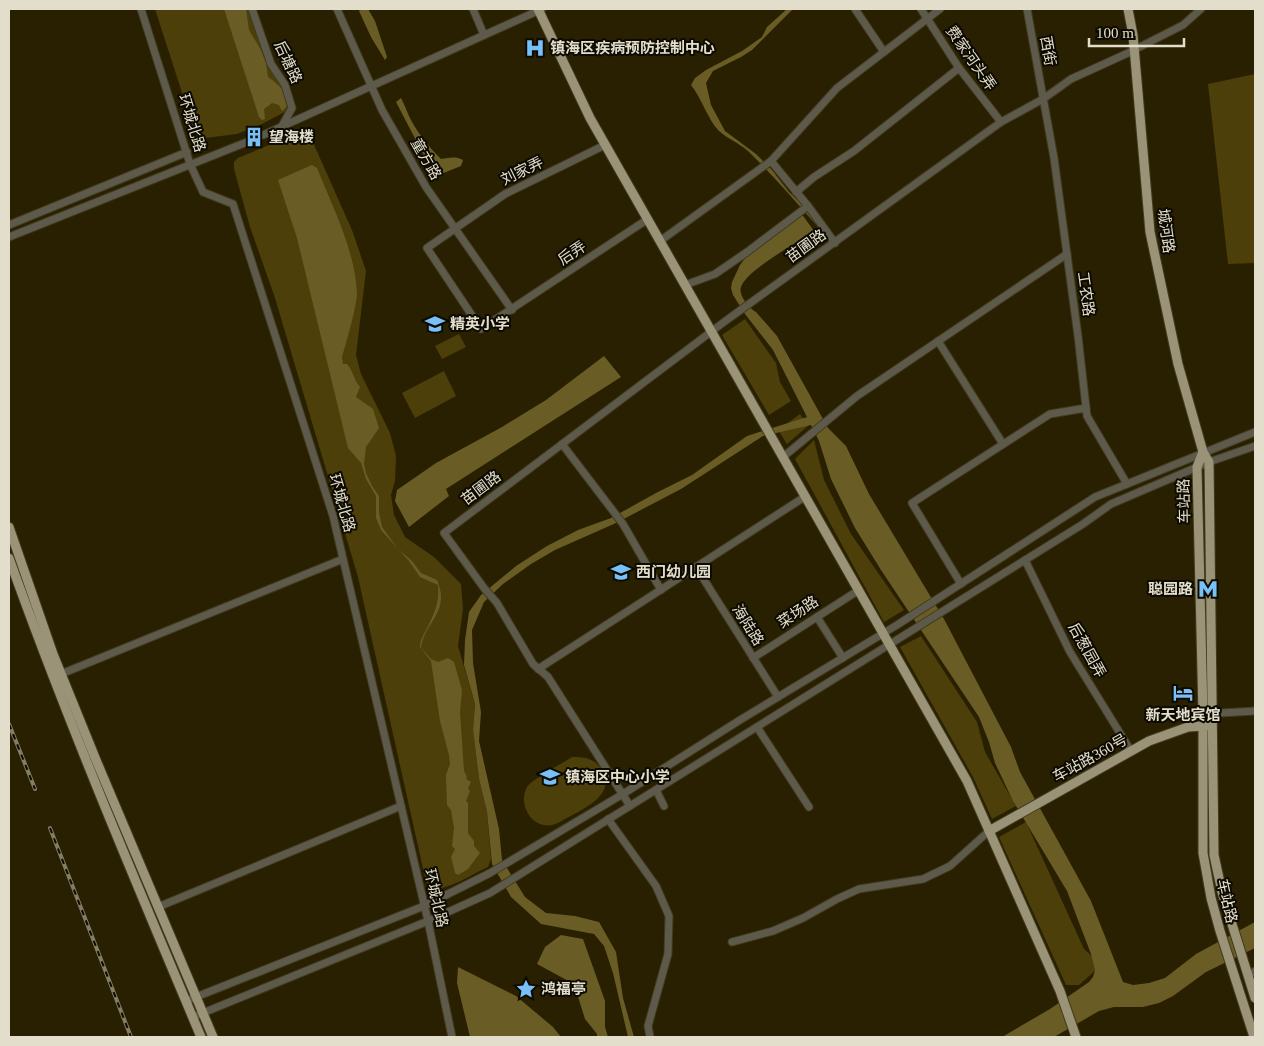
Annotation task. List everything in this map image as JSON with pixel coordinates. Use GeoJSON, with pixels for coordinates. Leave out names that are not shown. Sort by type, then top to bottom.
{"type":"FeatureCollection","features":[{"type":"Feature","properties":{"kind":"main road"},"geometry":{"type":"LineString","coordinates":[[540,9],[590,118],[966,781],[1060,991],[1076,1037]]}},
{"type":"Feature","properties":{"kind":"main road","name":"城河路"},"geometry":{"type":"LineString","coordinates":[[1128,9],[1133,35],[1150,232],[1178,364],[1203,452]]}},
{"type":"Feature","properties":{"kind":"main road"},"geometry":{"type":"LineString","coordinates":[[1203,452],[1209,462]]}},
{"type":"Feature","properties":{"kind":"main road","name":"车站路"},"geometry":{"type":"LineString","coordinates":[[1203,452],[1197,467],[1202,714],[1207,726],[1214,855],[1222,892],[1242,956],[1252,973],[1255,998]]}},
{"type":"Feature","properties":{"kind":"main road","name":"车站路"},"geometry":{"type":"LineString","coordinates":[[1209,462],[1212,713],[1207,726],[1203,853],[1211,898],[1220,931],[1254,1037]]}},
{"type":"Feature","properties":{"kind":"main road"},"geometry":{"type":"LineString","coordinates":[[9,527],[61,674],[212,1037]]}},
{"type":"Feature","properties":{"kind":"main road"},"geometry":{"type":"LineString","coordinates":[[9,558],[36,635],[87,765],[201,1037]]}},
{"type":"Feature","properties":{"kind":"main road","name":"车站路360号"},"geometry":{"type":"LineString","coordinates":[[988,830],[1149,741],[1188,727],[1207,726]]}},
{"type":"Feature","properties":{"kind":"street","name":"环城北路"},"geometry":{"type":"LineString","coordinates":[[141,9],[190,164],[203,192],[233,204],[333,516],[428,921],[452,1037]]}},
{"type":"Feature","properties":{"kind":"street","name":"后塘路"},"geometry":{"type":"LineString","coordinates":[[252,9],[271,64],[285,86],[292,108],[282,126]]}},
{"type":"Feature","properties":{"kind":"street","name":"童方路"},"geometry":{"type":"LineString","coordinates":[[337,9],[382,110],[426,187],[512,310]]}},
{"type":"Feature","properties":{"kind":"street"},"geometry":{"type":"LineString","coordinates":[[473,9],[484,35]]}},
{"type":"Feature","properties":{"kind":"street"},"geometry":{"type":"LineString","coordinates":[[264,135],[540,9]]}},
{"type":"Feature","properties":{"kind":"street"},"geometry":{"type":"LineString","coordinates":[[855,9],[884,52]]}},
{"type":"Feature","properties":{"kind":"street","name":"费家河头弄"},"geometry":{"type":"LineString","coordinates":[[921,9],[960,68],[1001,122]]}},
{"type":"Feature","properties":{"kind":"street"},"geometry":{"type":"LineString","coordinates":[[660,242],[770,160],[837,88],[940,9]]}},
{"type":"Feature","properties":{"kind":"street","name":"西街"},"geometry":{"type":"LineString","coordinates":[[1027,9],[1043,99]]}},
{"type":"Feature","properties":{"kind":"street","name":"苗圃路"},"geometry":{"type":"LineString","coordinates":[[538,669],[533,664],[497,603],[444,532],[711,332],[1001,122],[1043,99],[1071,78],[1183,25],[1201,9]]}},
{"type":"Feature","properties":{"kind":"street"},"geometry":{"type":"LineString","coordinates":[[796,192],[814,177],[854,151],[960,68]]}},
{"type":"Feature","properties":{"kind":"street","name":"工农路"},"geometry":{"type":"LineString","coordinates":[[1043,99],[1054,158],[1087,416],[1127,484]]}},
{"type":"Feature","properties":{"kind":"street"},"geometry":{"type":"LineString","coordinates":[[9,236],[247,142]]}},
{"type":"Feature","properties":{"kind":"street","name":"刘家弄"},"geometry":{"type":"LineString","coordinates":[[512,310],[481,329],[427,248],[505,194],[606,146]]}},
{"type":"Feature","properties":{"kind":"street"},"geometry":{"type":"LineString","coordinates":[[9,225],[187,152]]}},
{"type":"Feature","properties":{"kind":"street"},"geometry":{"type":"LineString","coordinates":[[770,160],[808,206],[834,242]]}},
{"type":"Feature","properties":{"kind":"street"},"geometry":{"type":"LineString","coordinates":[[685,285],[715,274],[756,246],[808,206]]}},
{"type":"Feature","properties":{"kind":"street","name":"后弄"},"geometry":{"type":"LineString","coordinates":[[512,310],[648,219]]}},
{"type":"Feature","properties":{"kind":"street"},"geometry":{"type":"LineString","coordinates":[[783,457],[857,396],[1067,254]]}},
{"type":"Feature","properties":{"kind":"street"},"geometry":{"type":"LineString","coordinates":[[938,341],[1003,444]]}},
{"type":"Feature","properties":{"kind":"street"},"geometry":{"type":"LineString","coordinates":[[961,584],[912,503],[1050,414],[1086,408]]}},
{"type":"Feature","properties":{"kind":"street"},"geometry":{"type":"LineString","coordinates":[[186,1001],[424,906],[490,873],[623,794],[842,658],[1095,497],[1255,432]]}},
{"type":"Feature","properties":{"kind":"street"},"geometry":{"type":"LineString","coordinates":[[562,444],[623,524],[661,590]]}},
{"type":"Feature","properties":{"kind":"street"},"geometry":{"type":"LineString","coordinates":[[193,1017],[428,921],[490,893],[1083,524],[1111,504],[1209,462],[1255,446]]}},
{"type":"Feature","properties":{"kind":"street"},"geometry":{"type":"LineString","coordinates":[[630,806],[548,677],[538,669],[806,496]]}},
{"type":"Feature","properties":{"kind":"street"},"geometry":{"type":"LineString","coordinates":[[61,674],[343,560]]}},
{"type":"Feature","properties":{"kind":"street","name":"后葱园弄"},"geometry":{"type":"LineString","coordinates":[[1025,560],[1070,652],[1131,751]]}},
{"type":"Feature","properties":{"kind":"street","name":"海陆路"},"geometry":{"type":"LineString","coordinates":[[696,567],[778,697]]}},
{"type":"Feature","properties":{"kind":"street","name":"菜场路"},"geometry":{"type":"LineString","coordinates":[[753,658],[859,590]]}},
{"type":"Feature","properties":{"kind":"street"},"geometry":{"type":"LineString","coordinates":[[817,617],[842,658]]}},
{"type":"Feature","properties":{"kind":"street"},"geometry":{"type":"LineString","coordinates":[[1202,714],[1255,711]]}},
{"type":"Feature","properties":{"kind":"street"},"geometry":{"type":"LineString","coordinates":[[757,727],[809,807]]}},
{"type":"Feature","properties":{"kind":"street"},"geometry":{"type":"LineString","coordinates":[[656,790],[664,806]]}},
{"type":"Feature","properties":{"kind":"street"},"geometry":{"type":"LineString","coordinates":[[158,908],[401,806]]}},
{"type":"Feature","properties":{"kind":"street"},"geometry":{"type":"LineString","coordinates":[[608,819],[656,886],[669,916],[668,954],[648,1026],[650,1037]]}},
{"type":"Feature","properties":{"kind":"street"},"geometry":{"type":"LineString","coordinates":[[732,942],[773,931],[859,889],[923,879],[950,866],[988,830]]}},
{"type":"Feature","properties":{"kind":"shaded area"},"geometry":{"type":"Polygon","coordinates":[[[155,9],[252,9],[271,64],[285,85],[292,108],[262,124],[237,134],[197,139],[155,9]]]}},
{"type":"Feature","properties":{"kind":"shaded area"},"geometry":{"type":"Polygon","coordinates":[[[224,9],[246,9],[249,30],[261,50],[266,63],[268,77],[281,87],[287,97],[288,102],[282,111],[279,105],[272,103],[264,109],[265,119],[262,120],[259,117],[224,9]]]}},
{"type":"Feature","properties":{"kind":"shaded area"},"geometry":{"type":"Polygon","coordinates":[[[361,9],[368,9],[375,21],[387,57],[385,60],[371,37],[359,11],[361,9]]]}},
{"type":"Feature","properties":{"kind":"shaded area"},"geometry":{"type":"Polygon","coordinates":[[[787,9],[793,9],[752,50],[713,71],[706,83],[711,105],[725,131],[756,154],[772,170],[789,192],[827,228],[819,228],[748,151],[719,131],[691,85],[695,78],[706,70],[742,51],[762,37],[767,27],[787,9]]]}},
{"type":"Feature","properties":{"kind":"shaded area"},"geometry":{"type":"Polygon","coordinates":[[[1255,74],[1255,263],[1228,264],[1208,84],[1255,74]]]}},
{"type":"Feature","properties":{"kind":"shaded area"},"geometry":{"type":"Polygon","coordinates":[[[401,98],[414,125],[432,150],[441,159],[455,158],[463,160],[461,166],[436,176],[433,173],[396,102],[401,98]]]}},
{"type":"Feature","properties":{"kind":"shaded area"},"geometry":{"type":"Polygon","coordinates":[[[307,129],[352,230],[366,271],[356,355],[361,374],[390,433],[396,456],[395,481],[391,495],[394,515],[405,537],[434,557],[461,584],[463,609],[458,646],[475,704],[473,730],[479,779],[487,812],[491,859],[488,867],[443,888],[429,888],[424,873],[358,577],[275,298],[250,227],[234,169],[234,162],[238,158],[307,129]]]}},
{"type":"Feature","properties":{"kind":"shaded area"},"geometry":{"type":"Polygon","coordinates":[[[312,165],[317,168],[330,198],[352,261],[357,299],[342,357],[343,364],[347,364],[360,387],[356,397],[373,409],[379,428],[366,447],[364,464],[372,486],[379,496],[379,512],[382,527],[397,548],[381,530],[376,518],[376,496],[366,479],[361,463],[348,448],[297,238],[278,180],[312,165]]]}},
{"type":"Feature","properties":{"kind":"shaded area"},"geometry":{"type":"Polygon","coordinates":[[[801,213],[814,231],[753,273],[745,280],[741,287],[741,294],[750,308],[756,312],[777,336],[828,428],[846,446],[869,494],[944,619],[1011,747],[1020,772],[1091,901],[1123,982],[1133,985],[1165,978],[1196,954],[1255,922],[1255,948],[1206,972],[1173,996],[1159,1003],[1143,1007],[1114,1007],[1099,1011],[1054,1037],[1002,1037],[1050,1009],[1089,982],[1095,970],[1091,954],[1067,891],[1013,801],[995,763],[979,717],[855,528],[831,479],[819,441],[811,425],[763,436],[681,489],[616,523],[555,550],[531,564],[503,584],[484,602],[472,630],[473,663],[481,712],[479,741],[499,829],[502,860],[525,897],[546,913],[575,916],[599,922],[616,952],[623,998],[634,1037],[628,1037],[613,973],[604,946],[594,934],[541,924],[511,897],[492,864],[487,812],[479,779],[473,730],[475,704],[464,665],[469,612],[481,595],[516,566],[547,546],[578,530],[611,518],[692,475],[747,436],[807,417],[773,350],[745,314],[733,295],[731,288],[740,265],[751,250],[793,222],[801,213]]]}},
{"type":"Feature","properties":{"kind":"shaded area"},"geometry":{"type":"Polygon","coordinates":[[[745,319],[776,363],[780,382],[791,401],[769,415],[722,335],[745,319]]]}},
{"type":"Feature","properties":{"kind":"shaded area"},"geometry":{"type":"Polygon","coordinates":[[[459,334],[466,347],[442,359],[435,346],[459,334]]]}},
{"type":"Feature","properties":{"kind":"shaded area"},"geometry":{"type":"Polygon","coordinates":[[[604,356],[621,377],[446,489],[449,496],[409,527],[395,501],[397,490],[436,463],[502,427],[546,400],[604,356]]]}},
{"type":"Feature","properties":{"kind":"shaded area"},"geometry":{"type":"Polygon","coordinates":[[[444,371],[456,396],[415,418],[402,393],[444,371]]]}},
{"type":"Feature","properties":{"kind":"shaded area"},"geometry":{"type":"Polygon","coordinates":[[[800,414],[808,426],[787,444],[778,430],[800,414]]]}},
{"type":"Feature","properties":{"kind":"shaded area"},"geometry":{"type":"Polygon","coordinates":[[[814,440],[824,480],[851,534],[904,610],[884,622],[795,459],[814,440]]]}},
{"type":"Feature","properties":{"kind":"shaded area"},"geometry":{"type":"Polygon","coordinates":[[[399,550],[412,561],[421,573],[437,580],[440,591],[441,600],[439,609],[423,639],[421,648],[431,659],[438,662],[448,658],[454,662],[462,690],[460,712],[464,771],[466,779],[471,782],[466,801],[468,803],[468,833],[474,841],[474,846],[480,853],[468,869],[458,875],[455,873],[451,857],[455,849],[452,846],[454,828],[451,810],[447,805],[446,775],[450,764],[449,755],[440,721],[431,661],[420,647],[421,640],[435,610],[438,598],[438,585],[420,577],[399,550]]]}},
{"type":"Feature","properties":{"kind":"shaded area"},"geometry":{"type":"Polygon","coordinates":[[[921,636],[977,722],[985,752],[1016,806],[992,819],[973,777],[900,647],[921,636]]]}},
{"type":"Feature","properties":{"kind":"shaded area"},"geometry":{"type":"Polygon","coordinates":[[[572,757],[585,758],[596,763],[602,770],[606,780],[605,788],[594,802],[560,822],[544,825],[537,822],[531,817],[524,803],[527,787],[572,757]]]}},
{"type":"Feature","properties":{"kind":"shaded area"},"geometry":{"type":"Polygon","coordinates":[[[1026,822],[1084,949],[1095,959],[1097,969],[1079,985],[1066,985],[999,837],[1026,822]]]}},
{"type":"Feature","properties":{"kind":"shaded area"},"geometry":{"type":"Polygon","coordinates":[[[561,935],[583,939],[605,1001],[605,1027],[608,1037],[597,1037],[597,1034],[585,1019],[574,984],[537,964],[545,947],[561,935]]]}},
{"type":"Feature","properties":{"kind":"shaded area"},"geometry":{"type":"Polygon","coordinates":[[[458,967],[516,996],[553,1027],[561,1037],[470,1037],[457,983],[458,967]]]}},
{"type":"Feature","properties":{"kind":"tunnel"},"geometry":{"type":"LineString","coordinates":[[247,142],[263,135]]}},
{"type":"Feature","properties":{"kind":"railway"},"geometry":{"type":"LineString","coordinates":[[9,724],[35,789]]}},
{"type":"Feature","properties":{"kind":"railway"},"geometry":{"type":"LineString","coordinates":[[50,828],[131,1037]]}},
{"type":"Feature","properties":{"kind":"place","name":"镇海区疾病预防控制中心"},"geometry":{"type":"Point","coordinates":[535,48]}},
{"type":"Feature","properties":{"kind":"place","name":"望海楼"},"geometry":{"type":"Point","coordinates":[254,137]}},
{"type":"Feature","properties":{"kind":"place","name":"精英小学"},"geometry":{"type":"Point","coordinates":[435,324]}},
{"type":"Feature","properties":{"kind":"place","name":"西门幼儿园"},"geometry":{"type":"Point","coordinates":[621,572]}},
{"type":"Feature","properties":{"kind":"place","name":"聪园路"},"geometry":{"type":"Point","coordinates":[1208,589]}},
{"type":"Feature","properties":{"kind":"place","name":"新天地宾馆"},"geometry":{"type":"Point","coordinates":[1183,693]}},
{"type":"Feature","properties":{"kind":"place","name":"镇海区中心小学"},"geometry":{"type":"Point","coordinates":[550,777]}},
{"type":"Feature","properties":{"kind":"place","name":"鸿福亭"},"geometry":{"type":"Point","coordinates":[526,989]}}]}
